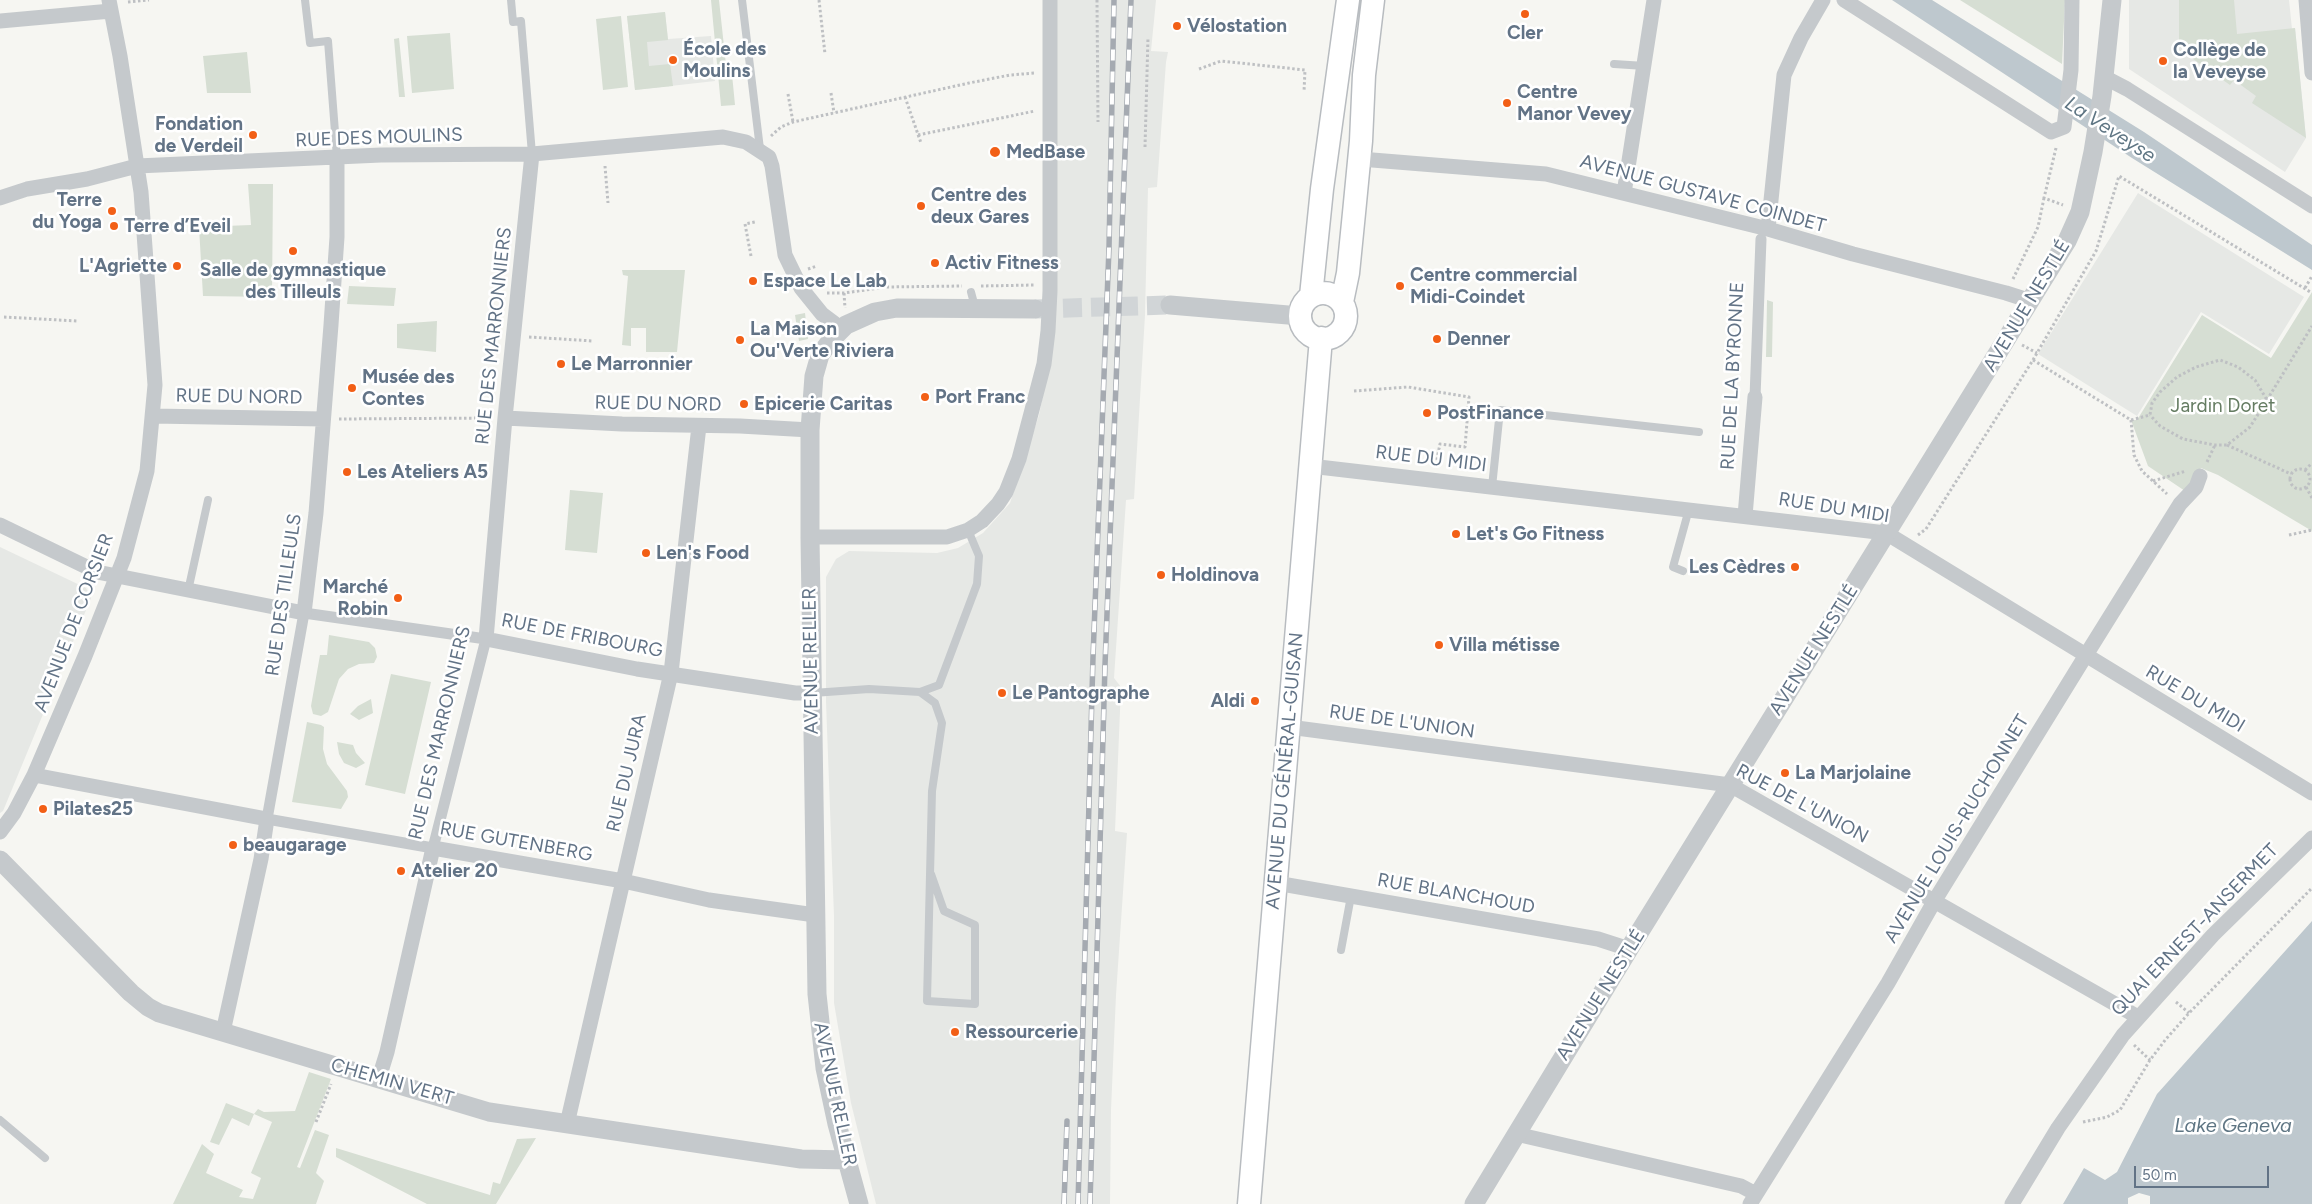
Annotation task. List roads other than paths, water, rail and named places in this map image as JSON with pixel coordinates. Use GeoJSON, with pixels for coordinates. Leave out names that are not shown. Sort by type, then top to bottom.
{"type":"FeatureCollection","features":[{"type":"Feature","properties":{"kind":"main road"},"geometry":{"type":"LineString","coordinates":[[1311,296],[1322,189],[1348,0]]}},
{"type":"Feature","properties":{"kind":"main road"},"geometry":{"type":"LineString","coordinates":[[1342,302],[1348,273],[1360,159],[1364,75],[1373,0]]}},
{"type":"Feature","properties":{"kind":"main road"},"geometry":{"type":"LineString","coordinates":[[1328,293],[1342,302],[1346,311],[1343,327],[1332,337],[1321,338],[1306,331],[1300,316],[1304,303],[1311,296],[1328,293]]}},
{"type":"Feature","properties":{"kind":"main road","name":"AVENUE DU GÉNÉRAL-GUISAN"},"geometry":{"type":"LineString","coordinates":[[1249,1204],[1321,338]]}},
{"type":"Feature","properties":{"kind":"street"},"geometry":{"type":"LineString","coordinates":[[810,537],[932,538],[947,537],[968,530],[982,521],[998,504],[1019,459],[1044,364],[1050,285],[1050,0]]}},
{"type":"Feature","properties":{"kind":"street"},"geometry":{"type":"LineString","coordinates":[[1624,193],[1654,0]]}},
{"type":"Feature","properties":{"kind":"street","name":"RUE DE LA BYRONNE"},"geometry":{"type":"LineString","coordinates":[[1745,516],[1764,234],[1784,75],[1801,38],[1823,0]]}},
{"type":"Feature","properties":{"kind":"street"},"geometry":{"type":"LineString","coordinates":[[1844,0],[2051,132],[2064,126],[2071,70],[2072,0]]}},
{"type":"Feature","properties":{"kind":"street","name":"AVENUE NESTLÉ"},"geometry":{"type":"LineString","coordinates":[[1474,1204],[1629,948],[2068,242],[2080,212],[2093,152],[2103,86],[2112,0]]}},
{"type":"Feature","properties":{"kind":"street"},"geometry":{"type":"LineString","coordinates":[[2306,0],[2312,73]]}},
{"type":"Feature","properties":{"kind":"street"},"geometry":{"type":"LineString","coordinates":[[0,21],[110,5]]}},
{"type":"Feature","properties":{"kind":"street","name":"AVENUE DE CORSIER"},"geometry":{"type":"LineString","coordinates":[[0,832],[14,813],[34,775],[85,656],[124,558],[147,471],[154,416],[155,385],[137,166],[110,5]]}},
{"type":"Feature","properties":{"kind":"street"},"geometry":{"type":"LineString","coordinates":[[2103,86],[2127,90],[2312,206]]}},
{"type":"Feature","properties":{"kind":"street","name":"RUE DES MOULINS"},"geometry":{"type":"LineString","coordinates":[[0,198],[27,189],[87,179],[137,166],[381,155],[532,154],[723,137],[746,142],[760,149]]}},
{"type":"Feature","properties":{"kind":"street"},"geometry":{"type":"LineString","coordinates":[[760,149],[768,157],[772,166],[785,255],[792,271],[801,288],[822,314],[842,329],[857,320],[888,309],[973,295],[1035,309]]}},
{"type":"Feature","properties":{"kind":"street","name":"RUE DES MARRONNIERS"},"geometry":{"type":"LineString","coordinates":[[379,1078],[387,1052],[433,848],[486,639],[499,418],[532,154]]}},
{"type":"Feature","properties":{"kind":"street","name":"RUE DES TILLEULS"},"geometry":{"type":"LineString","coordinates":[[223,1032],[261,860],[304,613],[329,419],[337,236],[337,158]]}},
{"type":"Feature","properties":{"kind":"street","name":"AVENUE GUSTAVE COINDET"},"geometry":{"type":"LineString","coordinates":[[1360,159],[1546,174],[1624,193],[1764,234],[2006,292],[2030,301]]}},
{"type":"Feature","properties":{"kind":"street"},"geometry":{"type":"LineString","coordinates":[[1170,305],[1300,316]]}},
{"type":"Feature","properties":{"kind":"street","name":"AVENUE RELLER"},"geometry":{"type":"LineString","coordinates":[[842,329],[820,355],[812,390],[810,430],[811,693],[816,994],[821,1043],[837,1124],[859,1204]]}},
{"type":"Feature","properties":{"kind":"street","name":"RUE DU NORD"},"geometry":{"type":"LineString","coordinates":[[154,416],[329,419]]}},
{"type":"Feature","properties":{"kind":"street","name":"RUE DU NORD"},"geometry":{"type":"LineString","coordinates":[[499,418],[810,430]]}},
{"type":"Feature","properties":{"kind":"street","name":"RUE DU JURA"},"geometry":{"type":"LineString","coordinates":[[567,1124],[670,673],[699,426]]}},
{"type":"Feature","properties":{"kind":"street","name":"RUE DU MIDI"},"geometry":{"type":"LineString","coordinates":[[1310,466],[1886,533],[2312,794]]}},
{"type":"Feature","properties":{"kind":"street","name":"AVENUE LOUIS-RUCHONNET"},"geometry":{"type":"LineString","coordinates":[[1753,1199],[1884,990],[1935,900],[2180,504],[2196,487],[2194,473]]}},
{"type":"Feature","properties":{"kind":"street","name":"RUE DE FRIBOURG"},"geometry":{"type":"LineString","coordinates":[[0,525],[97,572],[188,591],[304,613],[486,639],[637,669],[795,693],[811,693]]}},
{"type":"Feature","properties":{"kind":"street","name":"RUE DE L'UNION"},"geometry":{"type":"LineString","coordinates":[[1289,727],[1730,785],[2138,1017]]}},
{"type":"Feature","properties":{"kind":"street","name":"RUE GUTENBERG"},"geometry":{"type":"LineString","coordinates":[[34,775],[267,819],[623,882],[709,900],[815,915]]}},
{"type":"Feature","properties":{"kind":"street","name":"QUAI ERNEST-ANSERMET"},"geometry":{"type":"LineString","coordinates":[[2012,1204],[2058,1128],[2119,1040],[2213,935],[2312,838]]}},
{"type":"Feature","properties":{"kind":"street","name":"CHEMIN VERT"},"geometry":{"type":"LineString","coordinates":[[0,860],[148,1007],[159,1013],[489,1112],[801,1159],[848,1160]]}},
{"type":"Feature","properties":{"kind":"street","name":"RUE BLANCHOUD"},"geometry":{"type":"LineString","coordinates":[[1276,882],[1598,939],[1629,948]]}},
{"type":"Feature","properties":{"kind":"street"},"geometry":{"type":"LineString","coordinates":[[1516,1134],[1741,1186],[1753,1199]]}},
{"type":"Feature","properties":{"kind":"lane"},"geometry":{"type":"LineString","coordinates":[[305,0],[310,43],[328,41],[337,158]]}},
{"type":"Feature","properties":{"kind":"lane"},"geometry":{"type":"LineString","coordinates":[[511,0],[513,22],[521,21],[532,154]]}},
{"type":"Feature","properties":{"kind":"lane"},"geometry":{"type":"LineString","coordinates":[[742,0],[760,149]]}},
{"type":"Feature","properties":{"kind":"lane"},"geometry":{"type":"LineString","coordinates":[[1614,64],[1645,66]]}},
{"type":"Feature","properties":{"kind":"lane"},"geometry":{"type":"LineString","coordinates":[[1492,487],[1500,410],[1699,432]]}},
{"type":"Feature","properties":{"kind":"lane"},"geometry":{"type":"LineString","coordinates":[[188,591],[208,500]]}},
{"type":"Feature","properties":{"kind":"lane"},"geometry":{"type":"LineString","coordinates":[[1683,571],[1674,567],[1689,509]]}},
{"type":"Feature","properties":{"kind":"lane"},"geometry":{"type":"LineString","coordinates":[[811,693],[869,689],[920,692],[939,685],[976,584],[979,556],[968,530]]}},
{"type":"Feature","properties":{"kind":"lane"},"geometry":{"type":"LineString","coordinates":[[920,692],[934,703],[942,723],[932,790],[927,1001],[975,1004],[975,925],[944,911],[931,874]]}},
{"type":"Feature","properties":{"kind":"lane"},"geometry":{"type":"LineString","coordinates":[[1341,950],[1351,896]]}},
{"type":"Feature","properties":{"kind":"lane"},"geometry":{"type":"LineString","coordinates":[[0,1120],[45,1158]]}},
{"type":"Feature","properties":{"kind":"water","name":"La Veveyse"},"geometry":{"type":"Polygon","coordinates":[[[1892,0],[1932,0],[2144,132],[2312,245],[2312,270],[2132,158],[1892,0]]]}},
{"type":"Feature","properties":{"kind":"water","name":"Lake Geneva"},"geometry":{"type":"Polygon","coordinates":[[[2312,921],[2312,1204],[2150,1204],[2150,1196],[2139,1193],[2128,1198],[2128,1204],[2063,1204],[2084,1168],[2105,1180],[2117,1172],[2157,1094],[2312,921]]]}},
{"type":"Feature","properties":{"kind":"tunnel"},"geometry":{"type":"LineString","coordinates":[[1035,309],[1170,305]]}},
{"type":"Feature","properties":{"kind":"railway"},"geometry":{"type":"LineString","coordinates":[[1078,1204],[1093,657],[1109,248],[1114,0]]}},
{"type":"Feature","properties":{"kind":"railway"},"geometry":{"type":"LineString","coordinates":[[1090,1204],[1105,665],[1131,0]]}},
{"type":"Feature","properties":{"kind":"railway"},"geometry":{"type":"LineString","coordinates":[[1064,1204],[1067,1121]]}},
{"type":"Feature","properties":{"kind":"place","name":"Cler"},"geometry":{"type":"Point","coordinates":[1525,14]}},
{"type":"Feature","properties":{"kind":"place","name":"Vélostation"},"geometry":{"type":"Point","coordinates":[1177,26]}},
{"type":"Feature","properties":{"kind":"place","name":"École des Moulins"},"geometry":{"type":"Point","coordinates":[673,60]}},
{"type":"Feature","properties":{"kind":"place","name":"Collège de la Veveyse"},"geometry":{"type":"Point","coordinates":[2163,61]}},
{"type":"Feature","properties":{"kind":"place","name":"Centre Manor Vevey"},"geometry":{"type":"Point","coordinates":[1507,103]}},
{"type":"Feature","properties":{"kind":"place","name":"Fondation de Verdeil"},"geometry":{"type":"Point","coordinates":[253,135]}},
{"type":"Feature","properties":{"kind":"place","name":"MedBase"},"geometry":{"type":"Point","coordinates":[995,152]}},
{"type":"Feature","properties":{"kind":"place","name":"Centre des deux Gares"},"geometry":{"type":"Point","coordinates":[921,206]}},
{"type":"Feature","properties":{"kind":"place","name":"Terre du Yoga"},"geometry":{"type":"Point","coordinates":[112,211]}},
{"type":"Feature","properties":{"kind":"place","name":"Terre d’Eveil"},"geometry":{"type":"Point","coordinates":[114,226]}},
{"type":"Feature","properties":{"kind":"place","name":"Salle de gymnastique des Tilleuls"},"geometry":{"type":"Point","coordinates":[293,251]}},
{"type":"Feature","properties":{"kind":"place","name":"Activ Fitness"},"geometry":{"type":"Point","coordinates":[935,263]}},
{"type":"Feature","properties":{"kind":"place","name":"L'Agriette"},"geometry":{"type":"Point","coordinates":[177,266]}},
{"type":"Feature","properties":{"kind":"place","name":"Espace Le Lab"},"geometry":{"type":"Point","coordinates":[753,281]}},
{"type":"Feature","properties":{"kind":"place","name":"Centre commercial Midi-Coindet"},"geometry":{"type":"Point","coordinates":[1400,286]}},
{"type":"Feature","properties":{"kind":"place","name":"Denner"},"geometry":{"type":"Point","coordinates":[1437,339]}},
{"type":"Feature","properties":{"kind":"place","name":"La Maison Ou'Verte Riviera"},"geometry":{"type":"Point","coordinates":[740,340]}},
{"type":"Feature","properties":{"kind":"place","name":"Le Marronnier"},"geometry":{"type":"Point","coordinates":[561,364]}},
{"type":"Feature","properties":{"kind":"place","name":"Musée des Contes"},"geometry":{"type":"Point","coordinates":[352,388]}},
{"type":"Feature","properties":{"kind":"place","name":"Port Franc"},"geometry":{"type":"Point","coordinates":[925,397]}},
{"type":"Feature","properties":{"kind":"place","name":"Epicerie Caritas"},"geometry":{"type":"Point","coordinates":[744,404]}},
{"type":"Feature","properties":{"kind":"place","name":"PostFinance"},"geometry":{"type":"Point","coordinates":[1427,413]}},
{"type":"Feature","properties":{"kind":"place","name":"Les Ateliers A5"},"geometry":{"type":"Point","coordinates":[347,472]}},
{"type":"Feature","properties":{"kind":"place","name":"Let's Go Fitness"},"geometry":{"type":"Point","coordinates":[1456,534]}},
{"type":"Feature","properties":{"kind":"place","name":"Len's Food"},"geometry":{"type":"Point","coordinates":[646,553]}},
{"type":"Feature","properties":{"kind":"place","name":"Les Cèdres"},"geometry":{"type":"Point","coordinates":[1795,567]}},
{"type":"Feature","properties":{"kind":"place","name":"Holdinova"},"geometry":{"type":"Point","coordinates":[1161,575]}},
{"type":"Feature","properties":{"kind":"place","name":"Marché Robin"},"geometry":{"type":"Point","coordinates":[398,598]}},
{"type":"Feature","properties":{"kind":"place","name":"Villa métisse"},"geometry":{"type":"Point","coordinates":[1439,645]}},
{"type":"Feature","properties":{"kind":"place","name":"Le Pantographe"},"geometry":{"type":"Point","coordinates":[1002,693]}},
{"type":"Feature","properties":{"kind":"place","name":"Aldi"},"geometry":{"type":"Point","coordinates":[1255,701]}},
{"type":"Feature","properties":{"kind":"place","name":"La Marjolaine"},"geometry":{"type":"Point","coordinates":[1785,773]}},
{"type":"Feature","properties":{"kind":"place","name":"Pilates25"},"geometry":{"type":"Point","coordinates":[43,809]}},
{"type":"Feature","properties":{"kind":"place","name":"beaugarage"},"geometry":{"type":"Point","coordinates":[233,845]}},
{"type":"Feature","properties":{"kind":"place","name":"Atelier 20"},"geometry":{"type":"Point","coordinates":[401,871]}},
{"type":"Feature","properties":{"kind":"place","name":"Ressourcerie"},"geometry":{"type":"Point","coordinates":[955,1032]}},
{"type":"Feature","properties":{"kind":"park label","name":"Jardin Doret"},"geometry":{"type":"Point","coordinates":[2223,406]}}]}
